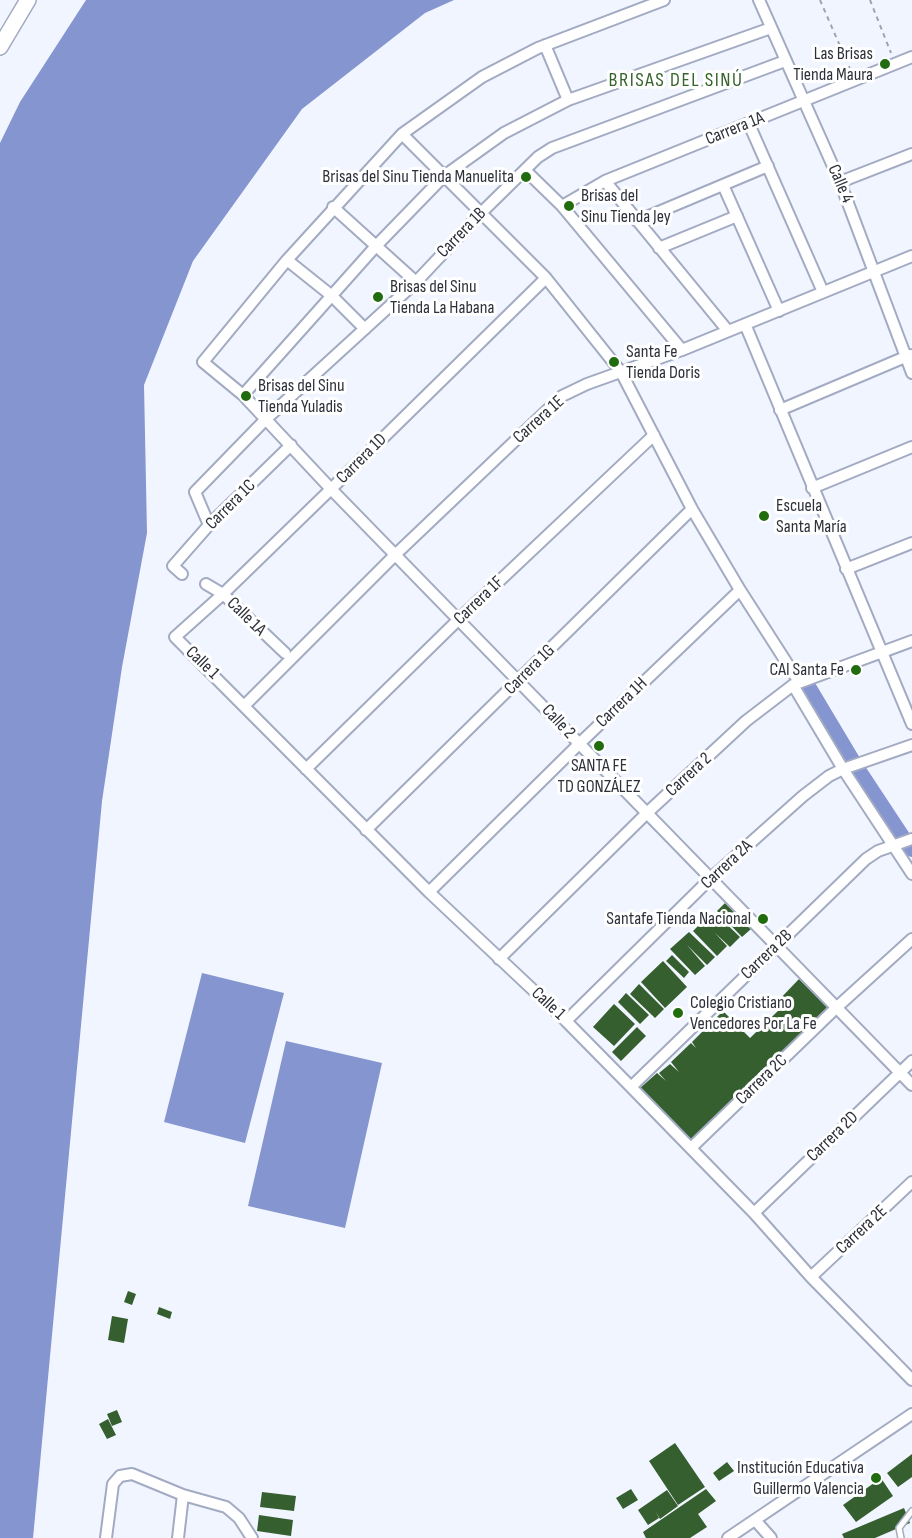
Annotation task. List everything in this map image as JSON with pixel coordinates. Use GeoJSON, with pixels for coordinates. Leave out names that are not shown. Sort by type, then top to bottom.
{"type":"FeatureCollection","features":[{"type":"Feature","properties":{"kind":"street"},"geometry":{"type":"LineString","coordinates":[[0,47],[28,0]]}},
{"type":"Feature","properties":{"kind":"street"},"geometry":{"type":"LineString","coordinates":[[365,329],[332,296],[286,260],[333,207],[402,134],[482,77],[545,45],[664,0]]}},
{"type":"Feature","properties":{"kind":"street","name":"Calle 4"},"geometry":{"type":"LineString","coordinates":[[759,0],[840,182],[909,356],[912,373]]}},
{"type":"Feature","properties":{"kind":"street"},"geometry":{"type":"LineString","coordinates":[[243,395],[376,246],[444,176],[504,133],[568,100],[771,28]]}},
{"type":"Feature","properties":{"kind":"street"},"geometry":{"type":"LineString","coordinates":[[545,45],[568,100]]}},
{"type":"Feature","properties":{"kind":"street","name":"Carrera 1A"},"geometry":{"type":"LineString","coordinates":[[562,206],[604,181],[912,57]]}},
{"type":"Feature","properties":{"kind":"street","name":"Carrera 1B"},"geometry":{"type":"LineString","coordinates":[[209,525],[195,492],[266,420],[416,282],[538,157],[552,148],[785,61]]}},
{"type":"Feature","properties":{"kind":"street"},"geometry":{"type":"LineString","coordinates":[[749,124],[824,292]]}},
{"type":"Feature","properties":{"kind":"street"},"geometry":{"type":"LineString","coordinates":[[402,134],[546,278],[621,372],[692,509],[740,590],[800,682],[846,768],[912,874]]}},
{"type":"Feature","properties":{"kind":"street"},"geometry":{"type":"LineString","coordinates":[[840,182],[912,154]]}},
{"type":"Feature","properties":{"kind":"street"},"geometry":{"type":"LineString","coordinates":[[637,221],[768,166]]}},
{"type":"Feature","properties":{"kind":"street"},"geometry":{"type":"LineString","coordinates":[[525,170],[562,206],[682,350]]}},
{"type":"Feature","properties":{"kind":"street"},"geometry":{"type":"LineString","coordinates":[[604,181],[728,331]]}},
{"type":"Feature","properties":{"kind":"street"},"geometry":{"type":"LineString","coordinates":[[723,185],[779,310]]}},
{"type":"Feature","properties":{"kind":"street"},"geometry":{"type":"LineString","coordinates":[[333,207],[416,282]]}},
{"type":"Feature","properties":{"kind":"street"},"geometry":{"type":"LineString","coordinates":[[659,248],[737,216]]}},
{"type":"Feature","properties":{"kind":"street","name":"Carrera 1E"},"geometry":{"type":"LineString","coordinates":[[245,705],[396,554],[562,396],[587,384],[682,350],[912,256]]}},
{"type":"Feature","properties":{"kind":"street","name":"Calle 2"},"geometry":{"type":"LineString","coordinates":[[286,260],[203,362],[243,395],[458,620],[520,680],[579,744],[648,812],[710,879],[912,1085]]}},
{"type":"Feature","properties":{"kind":"street","name":"Carrera 1D"},"geometry":{"type":"LineString","coordinates":[[175,637],[223,594],[546,278]]}},
{"type":"Feature","properties":{"kind":"street"},"geometry":{"type":"LineString","coordinates":[[745,324],[912,724]]}},
{"type":"Feature","properties":{"kind":"street"},"geometry":{"type":"LineString","coordinates":[[780,410],[909,356]]}},
{"type":"Feature","properties":{"kind":"street","name":"Carrera 1F"},"geometry":{"type":"LineString","coordinates":[[306,769],[458,620],[654,435]]}},
{"type":"Feature","properties":{"kind":"street","name":"Carrera 1C"},"geometry":{"type":"LineString","coordinates":[[182,574],[173,566],[209,525],[291,445]]}},
{"type":"Feature","properties":{"kind":"street"},"geometry":{"type":"LineString","coordinates":[[813,488],[912,447]]}},
{"type":"Feature","properties":{"kind":"street","name":"Carrera 1G"},"geometry":{"type":"LineString","coordinates":[[366,830],[692,509]]}},
{"type":"Feature","properties":{"kind":"street"},"geometry":{"type":"LineString","coordinates":[[846,569],[912,543]]}},
{"type":"Feature","properties":{"kind":"street","name":"Calle 1A"},"geometry":{"type":"LineString","coordinates":[[206,584],[223,594],[285,653]]}},
{"type":"Feature","properties":{"kind":"street","name":"Carrera 1H"},"geometry":{"type":"LineString","coordinates":[[429,892],[740,590]]}},
{"type":"Feature","properties":{"kind":"street","name":"Calle 1"},"geometry":{"type":"LineString","coordinates":[[175,637],[429,892],[566,1021],[754,1213],[811,1277],[912,1380]]}},
{"type":"Feature","properties":{"kind":"street","name":"Carrera 2"},"geometry":{"type":"LineString","coordinates":[[499,959],[648,812],[746,721],[800,682],[912,641]]}},
{"type":"Feature","properties":{"kind":"street","name":"Carrera 2A"},"geometry":{"type":"LineString","coordinates":[[566,1021],[710,879],[803,796],[829,776],[846,768],[912,746]]}},
{"type":"Feature","properties":{"kind":"street","name":"Carrera 2B"},"geometry":{"type":"LineString","coordinates":[[631,1087],[866,859],[878,851],[912,839]]}},
{"type":"Feature","properties":{"kind":"street","name":"Carrera 2C"},"geometry":{"type":"LineString","coordinates":[[691,1148],[912,939]]}},
{"type":"Feature","properties":{"kind":"street","name":"Carrera 2D"},"geometry":{"type":"LineString","coordinates":[[754,1213],[912,1061]]}},
{"type":"Feature","properties":{"kind":"street","name":"Carrera 2E"},"geometry":{"type":"LineString","coordinates":[[811,1277],[912,1182]]}},
{"type":"Feature","properties":{"kind":"street"},"geometry":{"type":"LineString","coordinates":[[728,1538],[912,1414]]}},
{"type":"Feature","properties":{"kind":"street"},"geometry":{"type":"LineString","coordinates":[[106,1538],[113,1484],[120,1476],[132,1474],[183,1495],[226,1508],[239,1518],[252,1538]]}},
{"type":"Feature","properties":{"kind":"street"},"geometry":{"type":"LineString","coordinates":[[178,1538],[183,1495]]}},
{"type":"Feature","properties":{"kind":"street"},"geometry":{"type":"LineString","coordinates":[[754,1520],[771,1538]]}},
{"type":"Feature","properties":{"kind":"lane"},"geometry":{"type":"LineString","coordinates":[[902,1538],[899,1528],[912,1511]]}},
{"type":"Feature","properties":{"kind":"path"},"geometry":{"type":"LineString","coordinates":[[820,0],[855,81]]}},
{"type":"Feature","properties":{"kind":"path"},"geometry":{"type":"LineString","coordinates":[[870,0],[896,64]]}},
{"type":"Feature","properties":{"kind":"water"},"geometry":{"type":"Polygon","coordinates":[[[86,0],[454,0],[425,13],[302,109],[193,261],[144,385],[147,533],[122,667],[102,801],[33,1538],[0,1538],[0,143],[20,102],[86,0]]]}},
{"type":"Feature","properties":{"kind":"water"},"geometry":{"type":"Polygon","coordinates":[[[202,973],[284,993],[245,1143],[164,1122],[202,973]]]}},
{"type":"Feature","properties":{"kind":"water"},"geometry":{"type":"Polygon","coordinates":[[[286,1041],[382,1063],[345,1228],[248,1206],[286,1041]]]}},
{"type":"Feature","properties":{"kind":"building"},"geometry":{"type":"Polygon","coordinates":[[[725,903],[751,929],[742,937],[717,911],[725,903]]]}},
{"type":"Feature","properties":{"kind":"building"},"geometry":{"type":"Polygon","coordinates":[[[716,914],[740,937],[730,947],[715,933],[727,946],[717,956],[693,931],[703,921],[706,924],[716,914]]]}},
{"type":"Feature","properties":{"kind":"building"},"geometry":{"type":"Polygon","coordinates":[[[689,932],[715,957],[707,965],[687,945],[705,966],[695,975],[670,949],[689,932]]]}},
{"type":"Feature","properties":{"kind":"building"},"geometry":{"type":"Polygon","coordinates":[[[672,955],[689,972],[684,978],[666,961],[672,955]]]}},
{"type":"Feature","properties":{"kind":"building"},"geometry":{"type":"Polygon","coordinates":[[[663,961],[687,987],[665,1008],[641,982],[663,961]]]}},
{"type":"Feature","properties":{"kind":"building"},"geometry":{"type":"Polygon","coordinates":[[[799,979],[831,1011],[695,1145],[639,1089],[657,1073],[666,1081],[659,1073],[670,1064],[679,1072],[671,1062],[691,1043],[696,1048],[692,1042],[723,1011],[750,1038],[781,1008],[776,1003],[799,979]]]}},
{"type":"Feature","properties":{"kind":"building"},"geometry":{"type":"Polygon","coordinates":[[[639,984],[664,1009],[655,1018],[630,994],[639,984]]]}},
{"type":"Feature","properties":{"kind":"building"},"geometry":{"type":"Polygon","coordinates":[[[626,993],[649,1015],[640,1024],[618,1002],[626,993]]]}},
{"type":"Feature","properties":{"kind":"building"},"geometry":{"type":"Polygon","coordinates":[[[614,1004],[635,1024],[614,1046],[593,1027],[614,1004]]]}},
{"type":"Feature","properties":{"kind":"building"},"geometry":{"type":"Polygon","coordinates":[[[637,1027],[646,1036],[621,1061],[612,1052],[637,1027]]]}},
{"type":"Feature","properties":{"kind":"building"},"geometry":{"type":"Polygon","coordinates":[[[128,1291],[136,1294],[132,1305],[124,1302],[128,1291]]]}},
{"type":"Feature","properties":{"kind":"building"},"geometry":{"type":"Polygon","coordinates":[[[159,1307],[172,1312],[170,1319],[157,1314],[159,1307]]]}},
{"type":"Feature","properties":{"kind":"building"},"geometry":{"type":"Polygon","coordinates":[[[112,1316],[128,1319],[124,1343],[108,1340],[112,1316]]]}},
{"type":"Feature","properties":{"kind":"building"},"geometry":{"type":"Polygon","coordinates":[[[117,1410],[122,1422],[112,1426],[107,1414],[117,1410]]]}},
{"type":"Feature","properties":{"kind":"building"},"geometry":{"type":"Polygon","coordinates":[[[108,1419],[116,1435],[107,1439],[99,1424],[108,1419]]]}},
{"type":"Feature","properties":{"kind":"building"},"geometry":{"type":"Polygon","coordinates":[[[675,1443],[705,1487],[678,1505],[649,1461],[675,1443]]]}},
{"type":"Feature","properties":{"kind":"building"},"geometry":{"type":"Polygon","coordinates":[[[912,1454],[912,1477],[898,1487],[887,1473],[912,1454]]]}},
{"type":"Feature","properties":{"kind":"building"},"geometry":{"type":"Polygon","coordinates":[[[727,1462],[734,1471],[719,1481],[713,1473],[727,1462]]]}},
{"type":"Feature","properties":{"kind":"building"},"geometry":{"type":"Polygon","coordinates":[[[881,1478],[893,1496],[856,1522],[843,1505],[881,1478]]]}},
{"type":"Feature","properties":{"kind":"building"},"geometry":{"type":"Polygon","coordinates":[[[631,1489],[638,1500],[623,1509],[616,1498],[631,1489]]]}},
{"type":"Feature","properties":{"kind":"building"},"geometry":{"type":"Polygon","coordinates":[[[706,1489],[716,1501],[698,1514],[707,1527],[690,1538],[646,1538],[643,1532],[706,1489]]]}},
{"type":"Feature","properties":{"kind":"building"},"geometry":{"type":"Polygon","coordinates":[[[667,1490],[678,1506],[660,1519],[656,1512],[659,1518],[648,1525],[638,1510],[667,1490]]]}},
{"type":"Feature","properties":{"kind":"building"},"geometry":{"type":"Polygon","coordinates":[[[262,1492],[296,1496],[294,1511],[260,1507],[262,1492]]]}},
{"type":"Feature","properties":{"kind":"building"},"geometry":{"type":"Polygon","coordinates":[[[904,1508],[910,1523],[875,1538],[844,1538],[842,1534],[904,1508]]]}},
{"type":"Feature","properties":{"kind":"building"},"geometry":{"type":"Polygon","coordinates":[[[259,1515],[293,1520],[291,1536],[257,1531],[259,1515]]]}},
{"type":"Feature","properties":{"kind":"waterway"},"geometry":{"type":"LineString","coordinates":[[807,683],[856,765],[912,850]]}},
{"type":"Feature","properties":{"kind":"place","name":"Las Brisas Tienda Maura"},"geometry":{"type":"Point","coordinates":[885,64]}},
{"type":"Feature","properties":{"kind":"place","name":"Brisas del Sinu Tienda Manuelita"},"geometry":{"type":"Point","coordinates":[526,177]}},
{"type":"Feature","properties":{"kind":"place","name":"Brisas del Sinu Tienda Jey"},"geometry":{"type":"Point","coordinates":[569,206]}},
{"type":"Feature","properties":{"kind":"place","name":"Brisas del Sinu Tienda La Habana"},"geometry":{"type":"Point","coordinates":[378,297]}},
{"type":"Feature","properties":{"kind":"place","name":"Santa Fe Tienda Doris"},"geometry":{"type":"Point","coordinates":[614,362]}},
{"type":"Feature","properties":{"kind":"place","name":"Brisas del Sinu Tienda Yuladis"},"geometry":{"type":"Point","coordinates":[246,396]}},
{"type":"Feature","properties":{"kind":"place","name":"Escuela Santa María"},"geometry":{"type":"Point","coordinates":[764,516]}},
{"type":"Feature","properties":{"kind":"place","name":"CAI Santa Fe"},"geometry":{"type":"Point","coordinates":[856,670]}},
{"type":"Feature","properties":{"kind":"place","name":"SANTA FE TD GONZÁLEZ"},"geometry":{"type":"Point","coordinates":[599,746]}},
{"type":"Feature","properties":{"kind":"place","name":"Santafe Tienda Nacional"},"geometry":{"type":"Point","coordinates":[763,919]}},
{"type":"Feature","properties":{"kind":"place","name":"Colegio Cristiano Vencedores Por La Fe"},"geometry":{"type":"Point","coordinates":[678,1013]}},
{"type":"Feature","properties":{"kind":"place","name":"Institución Educativa Guillermo Valencia"},"geometry":{"type":"Point","coordinates":[876,1478]}},
{"type":"Feature","properties":{"kind":"district","name":"BRISAS DEL SINÚ"},"geometry":{"type":"Point","coordinates":[676,81]}}]}
